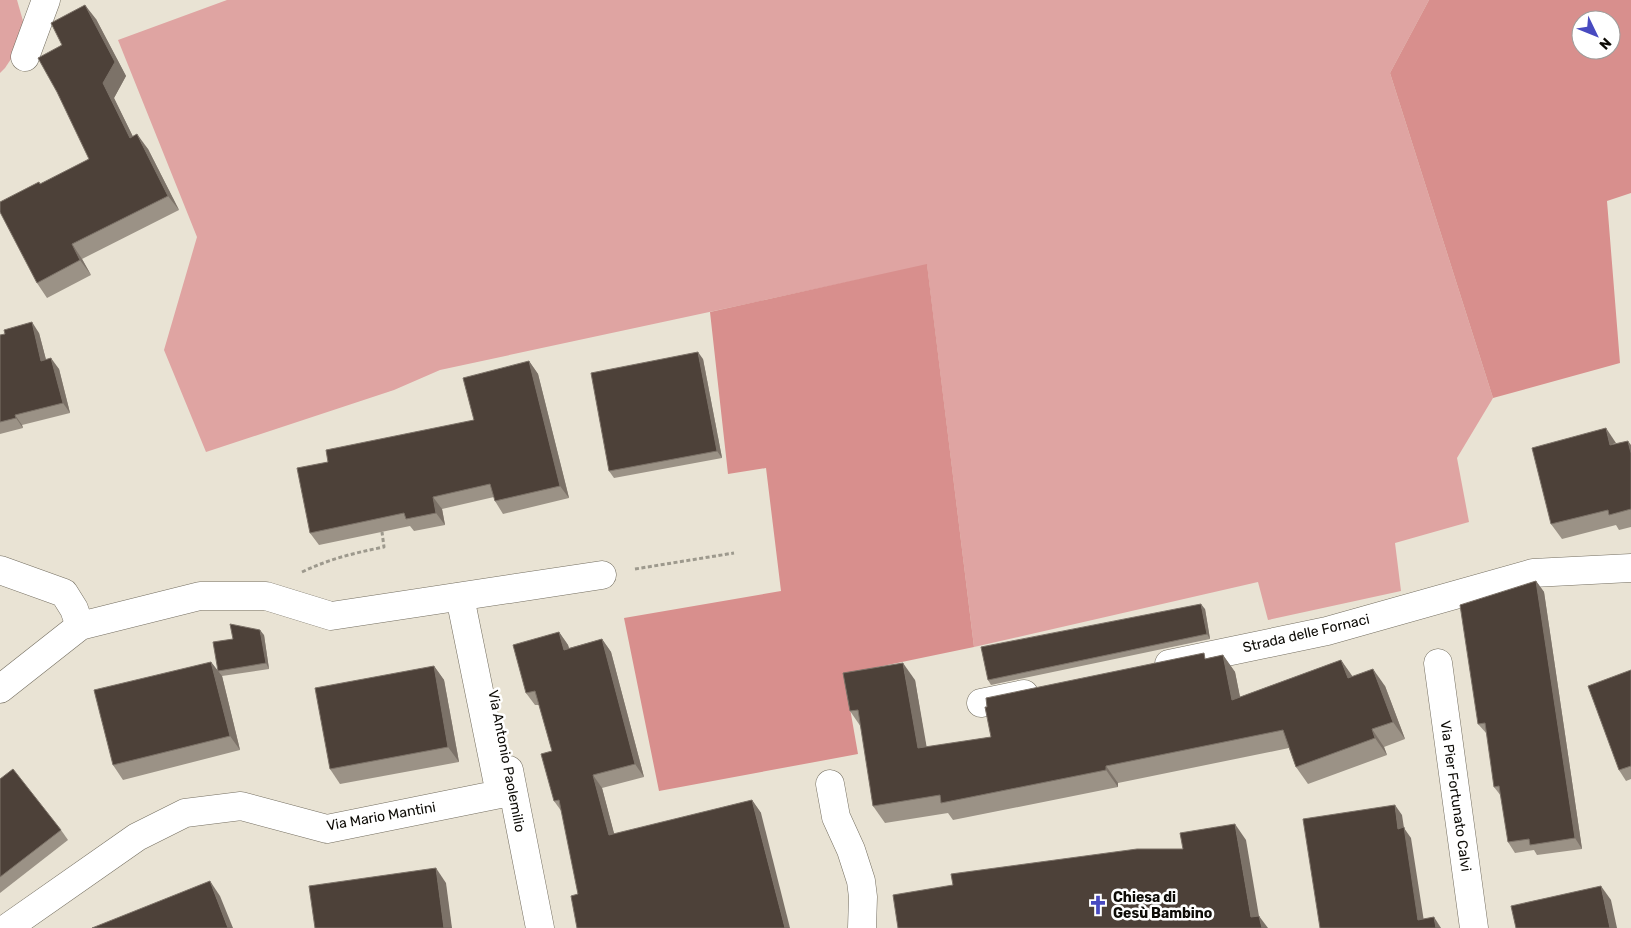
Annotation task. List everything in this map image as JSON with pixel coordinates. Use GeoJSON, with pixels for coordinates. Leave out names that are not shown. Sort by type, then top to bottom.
{"type":"FeatureCollection","features":[{"type":"Feature","properties":{"kind":"street"},"geometry":{"type":"LineString","coordinates":[[25,57],[46,0]]}},
{"type":"Feature","properties":{"kind":"street","name":"Strada delle Fornaci"},"geometry":{"type":"LineString","coordinates":[[1145,669],[1327,631],[1533,573],[1631,568]]}},
{"type":"Feature","properties":{"kind":"street"},"geometry":{"type":"LineString","coordinates":[[0,570],[64,593],[74,609],[80,626]]}},
{"type":"Feature","properties":{"kind":"street"},"geometry":{"type":"LineString","coordinates":[[0,689],[80,626],[200,596],[266,596],[331,616],[602,575]]}},
{"type":"Feature","properties":{"kind":"street","name":"Via Mario Mantini"},"geometry":{"type":"LineString","coordinates":[[7,928],[137,837],[185,813],[241,806],[327,829],[500,794],[467,595]]}},
{"type":"Feature","properties":{"kind":"street","name":"Via Antonio Paolemilio"},"geometry":{"type":"LineString","coordinates":[[467,595],[540,928]]}},
{"type":"Feature","properties":{"kind":"street","name":"Via Pier Fortunato Calvi"},"geometry":{"type":"LineString","coordinates":[[1438,663],[1474,928]]}},
{"type":"Feature","properties":{"kind":"street"},"geometry":{"type":"LineString","coordinates":[[981,703],[1048,689]]}},
{"type":"Feature","properties":{"kind":"street"},"geometry":{"type":"LineString","coordinates":[[830,784],[836,817],[851,850],[861,881],[864,897],[862,928]]}},
{"type":"Feature","properties":{"kind":"path"},"geometry":{"type":"LineString","coordinates":[[297,575],[318,564],[344,555],[384,547],[382,532]]}},
{"type":"Feature","properties":{"kind":"path"},"geometry":{"type":"LineString","coordinates":[[602,575],[734,553]]}},
{"type":"Feature","properties":{"kind":"shaded area"},"geometry":{"type":"Polygon","coordinates":[[[0,0],[17,0],[27,35],[0,73],[0,0]]]}},
{"type":"Feature","properties":{"kind":"shaded area"},"geometry":{"type":"Polygon","coordinates":[[[227,0],[1429,0],[1390,73],[1493,398],[1457,458],[1469,522],[1395,543],[1401,591],[1268,620],[1258,582],[974,647],[927,265],[440,370],[394,390],[206,452],[164,350],[197,237],[118,40],[227,0]]]}},
{"type":"Feature","properties":{"kind":"shaded area"},"geometry":{"type":"Polygon","coordinates":[[[1429,0],[1631,0],[1631,193],[1607,201],[1620,363],[1493,398],[1390,73],[1429,0]]]}},
{"type":"Feature","properties":{"kind":"shaded area"},"geometry":{"type":"Polygon","coordinates":[[[927,264],[974,647],[844,674],[858,754],[659,791],[624,618],[781,591],[766,468],[728,474],[710,312],[927,264]]]}},
{"type":"Feature","properties":{"kind":"building"},"geometry":{"type":"Polygon","coordinates":[[[85,5],[115,62],[103,83],[130,138],[137,134],[168,196],[72,244],[80,260],[37,283],[0,212],[0,202],[89,159],[57,92],[38,58],[62,45],[51,23],[85,5]]]}},
{"type":"Feature","properties":{"kind":"building"},"geometry":{"type":"Polygon","coordinates":[[[32,322],[41,361],[51,358],[63,403],[15,415],[16,418],[0,422],[0,335],[5,334],[4,330],[32,322]]]}},
{"type":"Feature","properties":{"kind":"building"},"geometry":{"type":"Polygon","coordinates":[[[698,352],[717,451],[609,471],[591,373],[698,352]]]}},
{"type":"Feature","properties":{"kind":"building"},"geometry":{"type":"Polygon","coordinates":[[[529,361],[560,486],[495,501],[490,484],[433,497],[436,513],[406,519],[404,513],[310,533],[297,468],[328,462],[326,450],[474,420],[463,378],[529,361]]]}},
{"type":"Feature","properties":{"kind":"building"},"geometry":{"type":"Polygon","coordinates":[[[1606,428],[1610,445],[1628,441],[1631,453],[1631,509],[1609,515],[1608,510],[1551,524],[1532,448],[1606,428]]]}},
{"type":"Feature","properties":{"kind":"building"},"geometry":{"type":"Polygon","coordinates":[[[1536,581],[1575,838],[1530,845],[1529,839],[1508,842],[1499,786],[1494,787],[1485,723],[1478,724],[1460,605],[1536,581]]]}},
{"type":"Feature","properties":{"kind":"building"},"geometry":{"type":"Polygon","coordinates":[[[1201,604],[1207,634],[988,680],[981,647],[1201,604]]]}},
{"type":"Feature","properties":{"kind":"building"},"geometry":{"type":"Polygon","coordinates":[[[230,624],[260,630],[266,663],[218,671],[213,642],[233,639],[230,624]]]}},
{"type":"Feature","properties":{"kind":"building"},"geometry":{"type":"Polygon","coordinates":[[[559,632],[564,650],[602,639],[635,764],[593,775],[609,835],[752,800],[785,928],[577,928],[571,896],[578,894],[559,800],[554,801],[541,754],[552,751],[535,691],[526,693],[513,645],[559,632]]]}},
{"type":"Feature","properties":{"kind":"building"},"geometry":{"type":"Polygon","coordinates":[[[1204,653],[1205,659],[1223,655],[1232,700],[1341,660],[1348,678],[1373,669],[1393,722],[1372,729],[1375,738],[1296,767],[1283,730],[1106,766],[1106,770],[941,803],[940,795],[873,806],[858,710],[850,711],[843,673],[903,663],[918,748],[991,737],[985,707],[987,707],[986,698],[1204,653]]]}},
{"type":"Feature","properties":{"kind":"building"},"geometry":{"type":"Polygon","coordinates":[[[211,662],[230,736],[113,765],[94,690],[211,662]]]}},
{"type":"Feature","properties":{"kind":"building"},"geometry":{"type":"Polygon","coordinates":[[[434,666],[448,747],[330,769],[315,688],[434,666]]]}},
{"type":"Feature","properties":{"kind":"building"},"geometry":{"type":"Polygon","coordinates":[[[1631,670],[1631,766],[1619,770],[1588,686],[1631,670]]]}},
{"type":"Feature","properties":{"kind":"building"},"geometry":{"type":"Polygon","coordinates":[[[13,769],[61,830],[0,877],[0,779],[13,769]]]}},
{"type":"Feature","properties":{"kind":"building"},"geometry":{"type":"Polygon","coordinates":[[[1395,805],[1398,829],[1404,827],[1418,920],[1434,917],[1436,928],[1320,928],[1303,819],[1395,805]]]}},
{"type":"Feature","properties":{"kind":"building"},"geometry":{"type":"Polygon","coordinates":[[[1235,824],[1251,917],[1259,916],[1262,928],[898,928],[893,895],[953,885],[951,874],[1137,849],[1183,849],[1180,833],[1235,824]]]}},
{"type":"Feature","properties":{"kind":"building"},"geometry":{"type":"Polygon","coordinates":[[[436,868],[444,928],[315,928],[309,886],[436,868]]]}},
{"type":"Feature","properties":{"kind":"building"},"geometry":{"type":"Polygon","coordinates":[[[210,881],[228,928],[92,928],[210,881]]]}},
{"type":"Feature","properties":{"kind":"building"},"geometry":{"type":"Polygon","coordinates":[[[1601,886],[1610,928],[1516,928],[1511,906],[1601,886]]]}},
{"type":"Feature","properties":{"kind":"place","name":"Chiesa di Gesù Bambino"},"geometry":{"type":"Point","coordinates":[1098,905]}}]}
